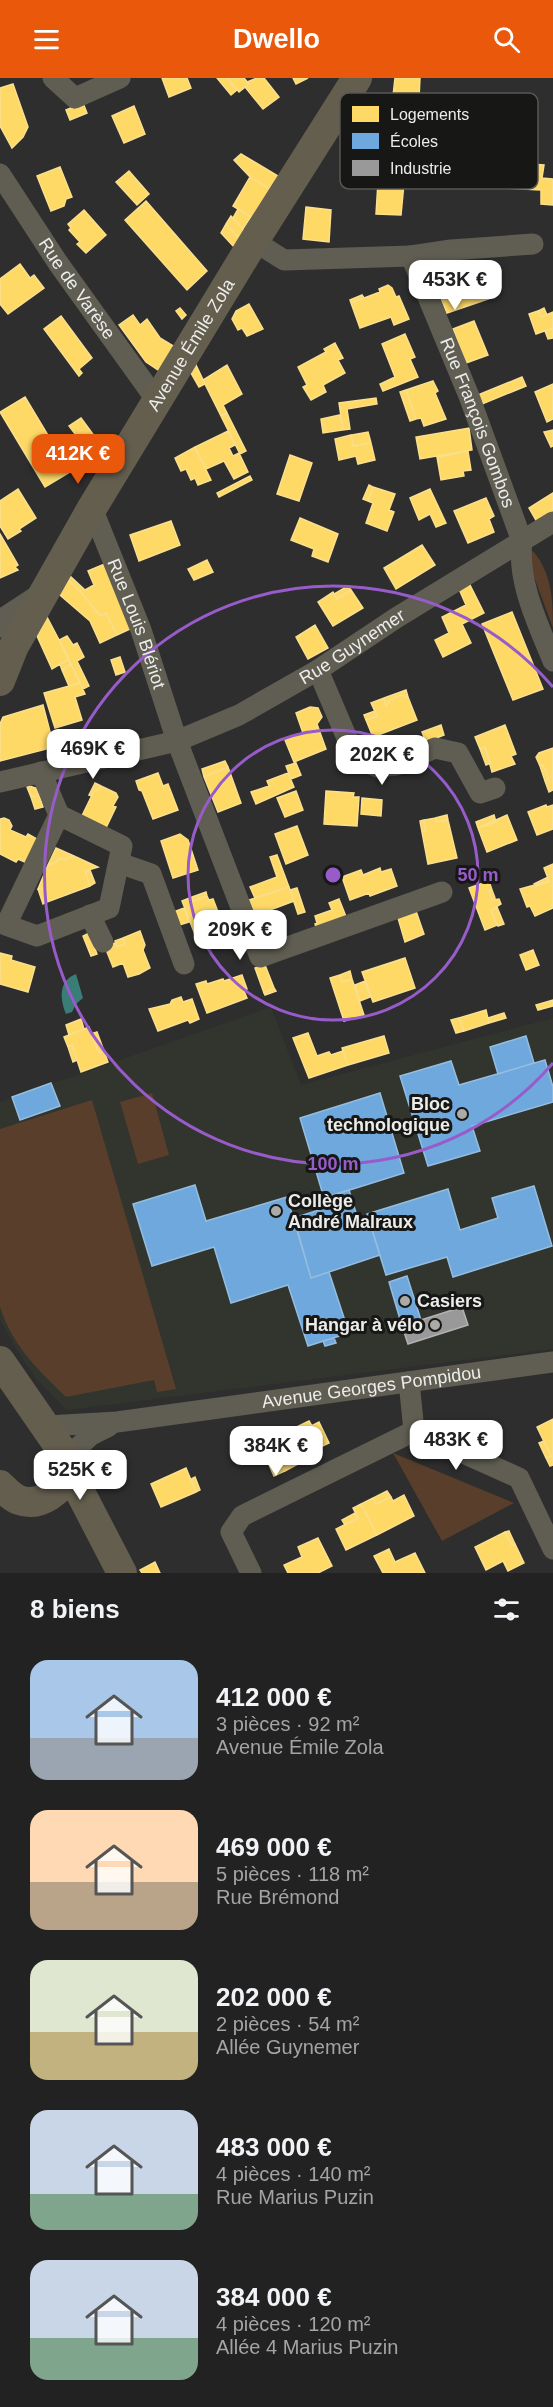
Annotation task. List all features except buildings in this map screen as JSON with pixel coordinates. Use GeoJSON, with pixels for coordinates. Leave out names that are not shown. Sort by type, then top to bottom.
{"type":"FeatureCollection","features":[{"type":"Feature","properties":{"kind":"main road","name":"Avenue Émile Zola"},"geometry":{"type":"LineString","coordinates":[[348,93],[357,78]]}},
{"type":"Feature","properties":{"kind":"main road","name":"Avenue Émile Zola"},"geometry":{"type":"LineString","coordinates":[[4,650],[41,597],[158,398],[340,105]]}},
{"type":"Feature","properties":{"kind":"main road"},"geometry":{"type":"LineString","coordinates":[[0,1361],[47,1426],[69,1465],[122,1573]]}},
{"type":"Feature","properties":{"kind":"main road"},"geometry":{"type":"LineString","coordinates":[[0,1485],[10,1495],[21,1501],[36,1501],[60,1488],[69,1465]]}},
{"type":"Feature","properties":{"kind":"main road"},"geometry":{"type":"LineString","coordinates":[[49,1496],[78,1516],[105,1542]]}},
{"type":"Feature","properties":{"kind":"street"},"geometry":{"type":"LineString","coordinates":[[53,78],[75,98],[120,78]]}},
{"type":"Feature","properties":{"kind":"street","name":"Rue de Varèse"},"geometry":{"type":"LineString","coordinates":[[0,174],[58,263],[150,391],[158,398]]}},
{"type":"Feature","properties":{"kind":"street"},"geometry":{"type":"LineString","coordinates":[[254,241],[284,260],[411,256],[451,250],[533,244]]}},
{"type":"Feature","properties":{"kind":"street","name":"Rue François Gombos"},"geometry":{"type":"LineString","coordinates":[[411,256],[469,396],[522,541]]}},
{"type":"Feature","properties":{"kind":"street","name":"Rue Louis Blériot"},"geometry":{"type":"LineString","coordinates":[[92,508],[141,630],[177,741],[260,957],[442,892]]}},
{"type":"Feature","properties":{"kind":"street","name":"Rue Guynemer"},"geometry":{"type":"LineString","coordinates":[[0,782],[177,741],[239,715],[318,670],[396,618],[553,522]]}},
{"type":"Feature","properties":{"kind":"street"},"geometry":{"type":"LineString","coordinates":[[522,541],[519,560],[534,613],[553,661]]}},
{"type":"Feature","properties":{"kind":"street"},"geometry":{"type":"LineString","coordinates":[[318,670],[355,757],[377,767],[397,765],[435,748],[458,753],[480,793],[495,788]]}},
{"type":"Feature","properties":{"kind":"street"},"geometry":{"type":"LineString","coordinates":[[41,772],[59,815],[122,846],[108,908],[38,936],[6,925],[59,815]]}},
{"type":"Feature","properties":{"kind":"street"},"geometry":{"type":"LineString","coordinates":[[118,863],[151,874],[184,964]]}},
{"type":"Feature","properties":{"kind":"street"},"geometry":{"type":"LineString","coordinates":[[90,915],[103,942]]}},
{"type":"Feature","properties":{"kind":"street","name":"Avenue Georges Pompidou"},"geometry":{"type":"LineString","coordinates":[[47,1426],[117,1422],[553,1362]]}},
{"type":"Feature","properties":{"kind":"street"},"geometry":{"type":"LineString","coordinates":[[409,1382],[414,1431]]}},
{"type":"Feature","properties":{"kind":"street","name":"Avenue Georges Pompidou"},"geometry":{"type":"LineString","coordinates":[[69,1465],[91,1435],[117,1422]]}},
{"type":"Feature","properties":{"kind":"street"},"geometry":{"type":"LineString","coordinates":[[414,1431],[519,1478],[553,1549]]}},
{"type":"Feature","properties":{"kind":"street"},"geometry":{"type":"LineString","coordinates":[[251,1573],[231,1532],[242,1516],[414,1431]]}},
{"type":"Feature","properties":{"kind":"shaded area"},"geometry":{"type":"Polygon","coordinates":[[[533,551],[548,578],[552,598],[553,628],[526,555],[533,551]]]}},
{"type":"Feature","properties":{"kind":"shaded area","name":"Collège André Malraux"},"geometry":{"type":"Polygon","coordinates":[[[271,1007],[301,1085],[553,1018],[553,1349],[67,1410],[36,1379],[0,1320],[0,1102],[271,1007]]]}},
{"type":"Feature","properties":{"kind":"shaded area"},"geometry":{"type":"Polygon","coordinates":[[[152,1093],[169,1155],[138,1164],[120,1102],[152,1093]]]}},
{"type":"Feature","properties":{"kind":"shaded area"},"geometry":{"type":"Polygon","coordinates":[[[92,1100],[176,1389],[157,1392],[154,1380],[66,1397],[27,1356],[11,1333],[0,1307],[0,1129],[92,1100]]]}},
{"type":"Feature","properties":{"kind":"shaded area"},"geometry":{"type":"Polygon","coordinates":[[[393,1453],[514,1503],[442,1541],[393,1453]]]}},
{"type":"Feature","properties":{"kind":"water"},"geometry":{"type":"Polygon","coordinates":[[[76,974],[83,998],[72,1012],[66,1014],[62,1002],[63,986],[70,977],[76,974]]]}},
{"type":"Feature","properties":{"kind":"place","name":"Bloc technologique"},"geometry":{"type":"Point","coordinates":[462,1114]}},
{"type":"Feature","properties":{"kind":"place","name":"Collège André Malraux"},"geometry":{"type":"Point","coordinates":[276,1211]}},
{"type":"Feature","properties":{"kind":"place","name":"Casiers"},"geometry":{"type":"Point","coordinates":[405,1301]}},
{"type":"Feature","properties":{"kind":"place","name":"Hangar à vélo"},"geometry":{"type":"Point","coordinates":[435,1325]}}]}
